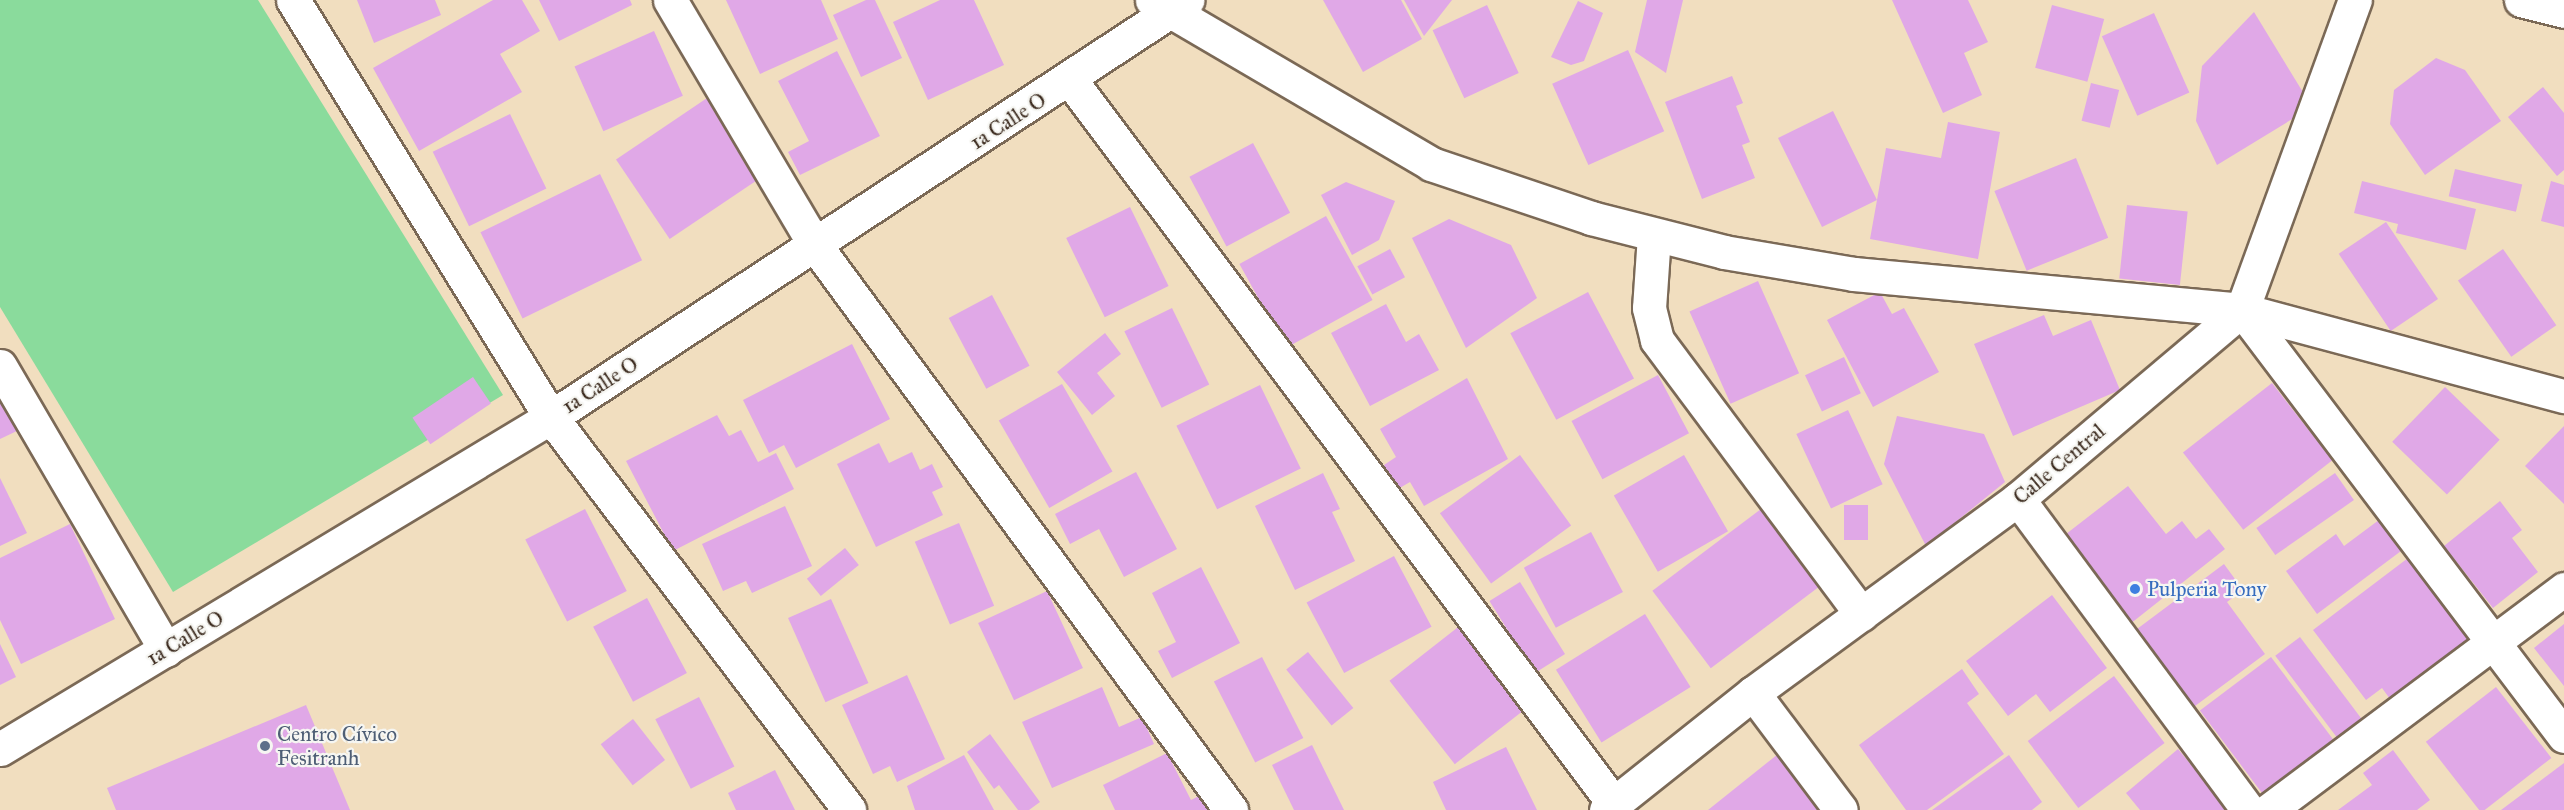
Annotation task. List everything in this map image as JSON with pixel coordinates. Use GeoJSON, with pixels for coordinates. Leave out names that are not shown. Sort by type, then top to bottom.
{"type":"FeatureCollection","features":[{"type":"Feature","properties":{"kind":"street"},"geometry":{"type":"LineString","coordinates":[[293,0],[551,417],[849,810]]}},
{"type":"Feature","properties":{"kind":"street"},"geometry":{"type":"LineString","coordinates":[[670,0],[815,245],[1231,810]]}},
{"type":"Feature","properties":{"kind":"street","name":"Calle Central"},"geometry":{"type":"LineString","coordinates":[[1610,807],[1753,693],[2018,499],[2242,310],[2355,0]]}},
{"type":"Feature","properties":{"kind":"street"},"geometry":{"type":"LineString","coordinates":[[2521,0],[2564,11]]}},
{"type":"Feature","properties":{"kind":"street"},"geometry":{"type":"LineString","coordinates":[[1170,5],[1431,164],[1506,193],[1654,235],[1854,274],[2242,310],[2564,396]]}},
{"type":"Feature","properties":{"kind":"street","name":"1a Calle O"},"geometry":{"type":"LineString","coordinates":[[0,748],[551,417],[1071,81],[1170,5]]}},
{"type":"Feature","properties":{"kind":"street"},"geometry":{"type":"LineString","coordinates":[[1071,81],[1610,807]]}},
{"type":"Feature","properties":{"kind":"street"},"geometry":{"type":"LineString","coordinates":[[1654,235],[1649,308],[1657,340],[1861,614]]}},
{"type":"Feature","properties":{"kind":"street"},"geometry":{"type":"LineString","coordinates":[[2242,310],[2564,736]]}},
{"type":"Feature","properties":{"kind":"street"},"geometry":{"type":"LineString","coordinates":[[0,366],[166,650]]}},
{"type":"Feature","properties":{"kind":"street"},"geometry":{"type":"LineString","coordinates":[[2018,499],[2248,810]]}},
{"type":"Feature","properties":{"kind":"street"},"geometry":{"type":"LineString","coordinates":[[2269,810],[2564,589]]}},
{"type":"Feature","properties":{"kind":"street"},"geometry":{"type":"LineString","coordinates":[[1753,693],[1841,810]]}},
{"type":"Feature","properties":{"kind":"green space"},"geometry":{"type":"Polygon","coordinates":[[[0,0],[258,0],[503,395],[173,592],[0,307],[0,0]]]}},
{"type":"Feature","properties":{"kind":"building"},"geometry":{"type":"Polygon","coordinates":[[[357,0],[435,0],[441,15],[374,43],[357,0]]]}},
{"type":"Feature","properties":{"kind":"building"},"geometry":{"type":"Polygon","coordinates":[[[493,0],[522,0],[540,31],[500,54],[522,92],[419,151],[373,68],[493,0]]]}},
{"type":"Feature","properties":{"kind":"building"},"geometry":{"type":"Polygon","coordinates":[[[539,0],[630,0],[632,5],[559,41],[539,0]]]}},
{"type":"Feature","properties":{"kind":"building"},"geometry":{"type":"Polygon","coordinates":[[[726,0],[821,0],[838,39],[760,74],[726,0]]]}},
{"type":"Feature","properties":{"kind":"building"},"geometry":{"type":"Polygon","coordinates":[[[866,0],[875,0],[902,58],[861,77],[833,15],[866,0]]]}},
{"type":"Feature","properties":{"kind":"building"},"geometry":{"type":"Polygon","coordinates":[[[940,0],[974,0],[1004,65],[928,100],[893,22],[940,0]]]}},
{"type":"Feature","properties":{"kind":"building"},"geometry":{"type":"Polygon","coordinates":[[[1323,0],[1401,0],[1422,39],[1363,72],[1323,0]]]}},
{"type":"Feature","properties":{"kind":"building"},"geometry":{"type":"Polygon","coordinates":[[[1404,0],[1452,0],[1424,36],[1404,0]]]}},
{"type":"Feature","properties":{"kind":"building"},"geometry":{"type":"Polygon","coordinates":[[[1647,0],[1683,0],[1666,73],[1635,52],[1647,0]]]}},
{"type":"Feature","properties":{"kind":"building"},"geometry":{"type":"Polygon","coordinates":[[[1892,0],[1968,0],[1988,42],[1964,53],[1982,95],[1943,113],[1892,0]]]}},
{"type":"Feature","properties":{"kind":"building"},"geometry":{"type":"Polygon","coordinates":[[[1578,1],[1603,13],[1584,61],[1571,65],[1551,57],[1578,1]]]}},
{"type":"Feature","properties":{"kind":"building"},"geometry":{"type":"Polygon","coordinates":[[[1487,5],[1519,73],[1464,98],[1433,30],[1487,5]]]}},
{"type":"Feature","properties":{"kind":"building"},"geometry":{"type":"Polygon","coordinates":[[[2052,5],[2104,19],[2087,82],[2035,68],[2052,5]]]}},
{"type":"Feature","properties":{"kind":"building"},"geometry":{"type":"Polygon","coordinates":[[[2254,12],[2312,107],[2217,165],[2196,121],[2202,66],[2254,12]]]}},
{"type":"Feature","properties":{"kind":"building"},"geometry":{"type":"Polygon","coordinates":[[[2154,13],[2189,92],[2137,116],[2102,36],[2154,13]]]}},
{"type":"Feature","properties":{"kind":"building"},"geometry":{"type":"Polygon","coordinates":[[[654,31],[683,96],[603,131],[575,66],[654,31]]]}},
{"type":"Feature","properties":{"kind":"building"},"geometry":{"type":"Polygon","coordinates":[[[1628,50],[1664,131],[1588,165],[1552,84],[1628,50]]]}},
{"type":"Feature","properties":{"kind":"building"},"geometry":{"type":"Polygon","coordinates":[[[837,51],[880,136],[800,175],[788,152],[809,141],[778,81],[837,51]]]}},
{"type":"Feature","properties":{"kind":"building"},"geometry":{"type":"Polygon","coordinates":[[[2436,58],[2465,70],[2501,121],[2425,175],[2390,124],[2394,90],[2436,58]]]}},
{"type":"Feature","properties":{"kind":"building"},"geometry":{"type":"Polygon","coordinates":[[[1732,76],[1743,103],[1736,106],[1750,142],[1742,145],[1755,178],[1702,199],[1665,102],[1732,76]]]}},
{"type":"Feature","properties":{"kind":"building"},"geometry":{"type":"Polygon","coordinates":[[[2091,83],[2119,90],[2110,128],[2082,121],[2091,83]]]}},
{"type":"Feature","properties":{"kind":"building"},"geometry":{"type":"Polygon","coordinates":[[[2543,87],[2564,113],[2564,170],[2557,176],[2508,117],[2543,87]]]}},
{"type":"Feature","properties":{"kind":"building"},"geometry":{"type":"Polygon","coordinates":[[[713,94],[767,174],[670,239],[616,159],[713,94]]]}},
{"type":"Feature","properties":{"kind":"building"},"geometry":{"type":"Polygon","coordinates":[[[1833,111],[1877,200],[1822,227],[1778,138],[1833,111]]]}},
{"type":"Feature","properties":{"kind":"building"},"geometry":{"type":"Polygon","coordinates":[[[510,114],[546,189],[469,226],[433,152],[510,114]]]}},
{"type":"Feature","properties":{"kind":"building"},"geometry":{"type":"Polygon","coordinates":[[[1948,122],[2000,132],[1978,259],[1870,239],[1886,148],[1941,158],[1948,122]]]}},
{"type":"Feature","properties":{"kind":"building"},"geometry":{"type":"Polygon","coordinates":[[[1253,143],[1290,213],[1227,247],[1189,177],[1253,143]]]}},
{"type":"Feature","properties":{"kind":"building"},"geometry":{"type":"Polygon","coordinates":[[[2076,158],[2108,238],[2027,271],[1994,191],[2076,158]]]}},
{"type":"Feature","properties":{"kind":"building"},"geometry":{"type":"Polygon","coordinates":[[[2455,169],[2522,185],[2516,212],[2449,196],[2455,169]]]}},
{"type":"Feature","properties":{"kind":"building"},"geometry":{"type":"Polygon","coordinates":[[[600,174],[642,260],[523,319],[480,232],[600,174]]]}},
{"type":"Feature","properties":{"kind":"building"},"geometry":{"type":"Polygon","coordinates":[[[2362,181],[2476,209],[2466,250],[2396,233],[2398,224],[2354,213],[2362,181]]]}},
{"type":"Feature","properties":{"kind":"building"},"geometry":{"type":"Polygon","coordinates":[[[2551,181],[2564,185],[2564,227],[2541,221],[2551,181]]]}},
{"type":"Feature","properties":{"kind":"building"},"geometry":{"type":"Polygon","coordinates":[[[1346,182],[1395,201],[1379,240],[1352,255],[1321,195],[1346,182]]]}},
{"type":"Feature","properties":{"kind":"building"},"geometry":{"type":"Polygon","coordinates":[[[2127,205],[2188,211],[2180,285],[2119,279],[2127,205]]]}},
{"type":"Feature","properties":{"kind":"building"},"geometry":{"type":"Polygon","coordinates":[[[1130,207],[1169,286],[1105,317],[1066,238],[1130,207]]]}},
{"type":"Feature","properties":{"kind":"building"},"geometry":{"type":"Polygon","coordinates":[[[1326,216],[1373,300],[1286,348],[1239,264],[1326,216]]]}},
{"type":"Feature","properties":{"kind":"building"},"geometry":{"type":"Polygon","coordinates":[[[1449,219],[1511,245],[1537,298],[1466,348],[1412,238],[1449,219]]]}},
{"type":"Feature","properties":{"kind":"building"},"geometry":{"type":"Polygon","coordinates":[[[2386,222],[2438,299],[2391,331],[2339,254],[2386,222]]]}},
{"type":"Feature","properties":{"kind":"building"},"geometry":{"type":"Polygon","coordinates":[[[1390,249],[1405,277],[1372,295],[1357,266],[1390,249]]]}},
{"type":"Feature","properties":{"kind":"building"},"geometry":{"type":"Polygon","coordinates":[[[2503,249],[2556,325],[2511,357],[2458,281],[2503,249]]]}},
{"type":"Feature","properties":{"kind":"building"},"geometry":{"type":"Polygon","coordinates":[[[1758,281],[1799,373],[1731,404],[1689,312],[1758,281]]]}},
{"type":"Feature","properties":{"kind":"building"},"geometry":{"type":"Polygon","coordinates":[[[1588,292],[1634,379],[1556,420],[1510,333],[1588,292]]]}},
{"type":"Feature","properties":{"kind":"building"},"geometry":{"type":"Polygon","coordinates":[[[1880,292],[1892,314],[1904,308],[1939,372],[1873,407],[1827,320],[1880,292]]]}},
{"type":"Feature","properties":{"kind":"building"},"geometry":{"type":"Polygon","coordinates":[[[992,295],[1030,366],[986,389],[949,318],[992,295]]]}},
{"type":"Feature","properties":{"kind":"building"},"geometry":{"type":"Polygon","coordinates":[[[1386,304],[1406,342],[1419,334],[1439,370],[1370,406],[1331,333],[1386,304]]]}},
{"type":"Feature","properties":{"kind":"building"},"geometry":{"type":"Polygon","coordinates":[[[1172,308],[1209,384],[1162,408],[1124,331],[1172,308]]]}},
{"type":"Feature","properties":{"kind":"building"},"geometry":{"type":"Polygon","coordinates":[[[2044,315],[2053,336],[2091,320],[2120,390],[2013,436],[1974,344],[2044,315]]]}},
{"type":"Feature","properties":{"kind":"building"},"geometry":{"type":"Polygon","coordinates":[[[1105,333],[1121,354],[1097,373],[1115,396],[1092,415],[1057,372],[1105,333]]]}},
{"type":"Feature","properties":{"kind":"building"},"geometry":{"type":"Polygon","coordinates":[[[852,344],[890,419],[796,468],[784,445],[769,453],[743,400],[852,344]]]}},
{"type":"Feature","properties":{"kind":"building"},"geometry":{"type":"Polygon","coordinates":[[[1844,357],[1861,393],[1822,411],[1805,375],[1844,357]]]}},
{"type":"Feature","properties":{"kind":"building"},"geometry":{"type":"Polygon","coordinates":[[[1658,375],[1689,433],[1602,479],[1571,421],[1658,375]]]}},
{"type":"Feature","properties":{"kind":"building"},"geometry":{"type":"Polygon","coordinates":[[[473,377],[491,404],[430,444],[412,418],[473,377]]]}},
{"type":"Feature","properties":{"kind":"building"},"geometry":{"type":"Polygon","coordinates":[[[1467,378],[1508,459],[1424,506],[1410,482],[1398,489],[1384,465],[1396,457],[1380,429],[1467,378]]]}},
{"type":"Feature","properties":{"kind":"building"},"geometry":{"type":"Polygon","coordinates":[[[2272,383],[2332,460],[2243,530],[2183,453],[2272,383]]]}},
{"type":"Feature","properties":{"kind":"building"},"geometry":{"type":"Polygon","coordinates":[[[1062,384],[1112,471],[1049,508],[999,420],[1062,384]]]}},
{"type":"Feature","properties":{"kind":"building"},"geometry":{"type":"Polygon","coordinates":[[[1260,385],[1301,469],[1217,509],[1176,426],[1260,385]]]}},
{"type":"Feature","properties":{"kind":"building"},"geometry":{"type":"Polygon","coordinates":[[[2445,387],[2500,440],[2447,494],[2392,442],[2445,387]]]}},
{"type":"Feature","properties":{"kind":"building"},"geometry":{"type":"Polygon","coordinates":[[[5,402],[19,430],[0,439],[0,404],[5,402]]]}},
{"type":"Feature","properties":{"kind":"building"},"geometry":{"type":"Polygon","coordinates":[[[1848,410],[1883,484],[1831,508],[1796,434],[1848,410]]]}},
{"type":"Feature","properties":{"kind":"building"},"geometry":{"type":"Polygon","coordinates":[[[717,415],[729,436],[741,430],[758,462],[776,453],[794,489],[673,551],[626,461],[717,415]]]}},
{"type":"Feature","properties":{"kind":"building"},"geometry":{"type":"Polygon","coordinates":[[[1897,416],[1984,434],[2005,482],[1926,546],[1884,464],[1897,416]]]}},
{"type":"Feature","properties":{"kind":"building"},"geometry":{"type":"Polygon","coordinates":[[[2564,426],[2564,504],[2525,466],[2564,426]]]}},
{"type":"Feature","properties":{"kind":"building"},"geometry":{"type":"Polygon","coordinates":[[[879,443],[889,463],[912,452],[920,470],[932,464],[943,487],[932,492],[943,515],[876,547],[837,464],[879,443]]]}},
{"type":"Feature","properties":{"kind":"building"},"geometry":{"type":"Polygon","coordinates":[[[1520,455],[1571,525],[1491,584],[1440,513],[1520,455]]]}},
{"type":"Feature","properties":{"kind":"building"},"geometry":{"type":"Polygon","coordinates":[[[1684,455],[1728,531],[1658,572],[1614,496],[1684,455]]]}},
{"type":"Feature","properties":{"kind":"building"},"geometry":{"type":"Polygon","coordinates":[[[1136,472],[1177,549],[1124,577],[1099,529],[1070,544],[1055,514],[1136,472]]]}},
{"type":"Feature","properties":{"kind":"building"},"geometry":{"type":"Polygon","coordinates":[[[1323,473],[1340,509],[1332,512],[1355,561],[1295,590],[1255,506],[1323,473]]]}},
{"type":"Feature","properties":{"kind":"building"},"geometry":{"type":"Polygon","coordinates":[[[2335,473],[2354,500],[2275,555],[2256,528],[2335,473]]]}},
{"type":"Feature","properties":{"kind":"building"},"geometry":{"type":"Polygon","coordinates":[[[0,478],[27,533],[0,546],[0,478]]]}},
{"type":"Feature","properties":{"kind":"building","name":"Pulperia Tony"},"geometry":{"type":"Polygon","coordinates":[[[2128,486],[2166,534],[2182,521],[2196,539],[2209,529],[2225,549],[2125,628],[2057,541],[2128,486]]]}},
{"type":"Feature","properties":{"kind":"building"},"geometry":{"type":"Polygon","coordinates":[[[2500,501],[2522,530],[2512,538],[2538,572],[2493,608],[2444,546],[2500,501]]]}},
{"type":"Feature","properties":{"kind":"building"},"geometry":{"type":"Polygon","coordinates":[[[1844,505],[1868,505],[1868,540],[1844,540],[1844,505]]]}},
{"type":"Feature","properties":{"kind":"building"},"geometry":{"type":"Polygon","coordinates":[[[785,506],[812,566],[752,593],[746,581],[723,591],[702,544],[785,506]]]}},
{"type":"Feature","properties":{"kind":"building"},"geometry":{"type":"Polygon","coordinates":[[[1765,506],[1823,583],[1711,668],[1652,591],[1765,506]]]}},
{"type":"Feature","properties":{"kind":"building"},"geometry":{"type":"Polygon","coordinates":[[[585,509],[627,591],[567,621],[525,539],[585,509]]]}},
{"type":"Feature","properties":{"kind":"building"},"geometry":{"type":"Polygon","coordinates":[[[2383,517],[2405,548],[2317,614],[2286,571],[2336,534],[2344,546],[2383,517]]]}},
{"type":"Feature","properties":{"kind":"building"},"geometry":{"type":"Polygon","coordinates":[[[959,523],[994,606],[950,625],[915,542],[959,523]]]}},
{"type":"Feature","properties":{"kind":"building"},"geometry":{"type":"Polygon","coordinates":[[[70,524],[115,619],[21,664],[0,620],[0,558],[70,524]]]}},
{"type":"Feature","properties":{"kind":"building"},"geometry":{"type":"Polygon","coordinates":[[[1591,532],[1623,592],[1556,628],[1524,568],[1591,532]]]}},
{"type":"Feature","properties":{"kind":"building"},"geometry":{"type":"Polygon","coordinates":[[[845,548],[859,565],[821,596],[807,579],[845,548]]]}},
{"type":"Feature","properties":{"kind":"building"},"geometry":{"type":"Polygon","coordinates":[[[2412,555],[2474,636],[2390,699],[2382,688],[2366,700],[2313,630],[2412,555]]]}},
{"type":"Feature","properties":{"kind":"building"},"geometry":{"type":"Polygon","coordinates":[[[1394,556],[1432,627],[1344,673],[1307,602],[1394,556]]]}},
{"type":"Feature","properties":{"kind":"building"},"geometry":{"type":"Polygon","coordinates":[[[2224,564],[2243,590],[2227,602],[2265,654],[2191,709],[2133,632],[2224,564]]]}},
{"type":"Feature","properties":{"kind":"building"},"geometry":{"type":"Polygon","coordinates":[[[1201,567],[1240,643],[1172,678],[1158,651],[1176,642],[1152,593],[1201,567]]]}},
{"type":"Feature","properties":{"kind":"building"},"geometry":{"type":"Polygon","coordinates":[[[1520,582],[1565,654],[1535,673],[1489,601],[1520,582]]]}},
{"type":"Feature","properties":{"kind":"building"},"geometry":{"type":"Polygon","coordinates":[[[1047,591],[1083,668],[1014,700],[978,623],[1047,591]]]}},
{"type":"Feature","properties":{"kind":"building"},"geometry":{"type":"Polygon","coordinates":[[[2052,595],[2107,668],[2050,712],[2036,694],[2008,716],[1966,661],[2052,595]]]}},
{"type":"Feature","properties":{"kind":"building"},"geometry":{"type":"Polygon","coordinates":[[[647,598],[687,673],[633,702],[593,627],[647,598]]]}},
{"type":"Feature","properties":{"kind":"building"},"geometry":{"type":"Polygon","coordinates":[[[831,599],[868,683],[825,702],[788,618],[831,599]]]}},
{"type":"Feature","properties":{"kind":"building"},"geometry":{"type":"Polygon","coordinates":[[[1645,614],[1691,687],[1602,743],[1556,670],[1645,614]]]}},
{"type":"Feature","properties":{"kind":"building"},"geometry":{"type":"Polygon","coordinates":[[[1462,624],[1527,708],[1455,764],[1390,681],[1462,624]]]}},
{"type":"Feature","properties":{"kind":"building"},"geometry":{"type":"Polygon","coordinates":[[[2564,624],[2564,686],[2534,648],[2564,624]]]}},
{"type":"Feature","properties":{"kind":"building"},"geometry":{"type":"Polygon","coordinates":[[[2300,637],[2367,726],[2342,744],[2275,656],[2300,637]]]}},
{"type":"Feature","properties":{"kind":"building"},"geometry":{"type":"Polygon","coordinates":[[[0,644],[16,677],[0,685],[0,644]]]}},
{"type":"Feature","properties":{"kind":"building"},"geometry":{"type":"Polygon","coordinates":[[[1308,652],[1353,708],[1332,726],[1286,670],[1308,652]]]}},
{"type":"Feature","properties":{"kind":"building"},"geometry":{"type":"Polygon","coordinates":[[[1262,657],[1303,738],[1255,763],[1214,682],[1262,657]]]}},
{"type":"Feature","properties":{"kind":"building"},"geometry":{"type":"Polygon","coordinates":[[[2271,657],[2337,745],[2266,798],[2200,711],[2271,657]]]}},
{"type":"Feature","properties":{"kind":"building"},"geometry":{"type":"Polygon","coordinates":[[[1962,669],[1979,694],[1967,703],[2004,754],[1927,810],[1906,810],[1859,745],[1962,669]]]}},
{"type":"Feature","properties":{"kind":"building"},"geometry":{"type":"Polygon","coordinates":[[[907,675],[945,759],[897,782],[890,766],[873,774],[842,705],[907,675]]]}},
{"type":"Feature","properties":{"kind":"building"},"geometry":{"type":"Polygon","coordinates":[[[2114,676],[2165,743],[2078,808],[2028,741],[2114,676]]]}},
{"type":"Feature","properties":{"kind":"building"},"geometry":{"type":"Polygon","coordinates":[[[1102,687],[1119,727],[1142,717],[1154,744],[1052,788],[1022,722],[1102,687]]]}},
{"type":"Feature","properties":{"kind":"building"},"geometry":{"type":"Polygon","coordinates":[[[2496,687],[2551,758],[2485,810],[2479,810],[2426,742],[2496,687]]]}},
{"type":"Feature","properties":{"kind":"building"},"geometry":{"type":"Polygon","coordinates":[[[699,697],[734,766],[691,789],[655,719],[699,697]]]}},
{"type":"Feature","properties":{"kind":"building","name":"Centro Cívico Fesitranh"},"geometry":{"type":"Polygon","coordinates":[[[306,705],[350,810],[116,810],[107,788],[306,705]]]}},
{"type":"Feature","properties":{"kind":"building"},"geometry":{"type":"Polygon","coordinates":[[[633,719],[665,760],[633,785],[601,744],[633,719]]]}},
{"type":"Feature","properties":{"kind":"building"},"geometry":{"type":"Polygon","coordinates":[[[990,734],[1040,802],[1029,810],[1018,810],[999,785],[994,789],[967,752],[990,734]]]}},
{"type":"Feature","properties":{"kind":"building"},"geometry":{"type":"Polygon","coordinates":[[[1312,745],[1344,810],[1294,810],[1272,765],[1312,745]]]}},
{"type":"Feature","properties":{"kind":"building"},"geometry":{"type":"Polygon","coordinates":[[[1506,747],[1537,810],[1446,810],[1433,782],[1506,747]]]}},
{"type":"Feature","properties":{"kind":"building"},"geometry":{"type":"Polygon","coordinates":[[[2178,749],[2229,810],[2140,810],[2126,793],[2178,749]]]}},
{"type":"Feature","properties":{"kind":"building"},"geometry":{"type":"Polygon","coordinates":[[[1783,750],[1832,810],[1708,810],[1783,750]]]}},
{"type":"Feature","properties":{"kind":"building"},"geometry":{"type":"Polygon","coordinates":[[[2393,750],[2430,800],[2417,810],[2338,810],[2372,785],[2363,773],[2393,750]]]}},
{"type":"Feature","properties":{"kind":"building"},"geometry":{"type":"Polygon","coordinates":[[[1167,753],[1191,800],[1203,794],[1211,810],[1115,810],[1103,785],[1167,753]]]}},
{"type":"Feature","properties":{"kind":"building"},"geometry":{"type":"Polygon","coordinates":[[[964,755],[994,810],[915,810],[907,786],[964,755]]]}},
{"type":"Feature","properties":{"kind":"building"},"geometry":{"type":"Polygon","coordinates":[[[2009,755],[2042,802],[2032,810],[1932,810],[2009,755]]]}},
{"type":"Feature","properties":{"kind":"building"},"geometry":{"type":"Polygon","coordinates":[[[2564,763],[2564,810],[2501,810],[2564,763]]]}},
{"type":"Feature","properties":{"kind":"building"},"geometry":{"type":"Polygon","coordinates":[[[775,770],[795,810],[736,810],[728,793],[775,770]]]}},
{"type":"Feature","properties":{"kind":"place","name":"Pulperia Tony"},"geometry":{"type":"Point","coordinates":[2135,589]}},
{"type":"Feature","properties":{"kind":"place","name":"Centro Cívico Fesitranh"},"geometry":{"type":"Point","coordinates":[265,746]}}]}
